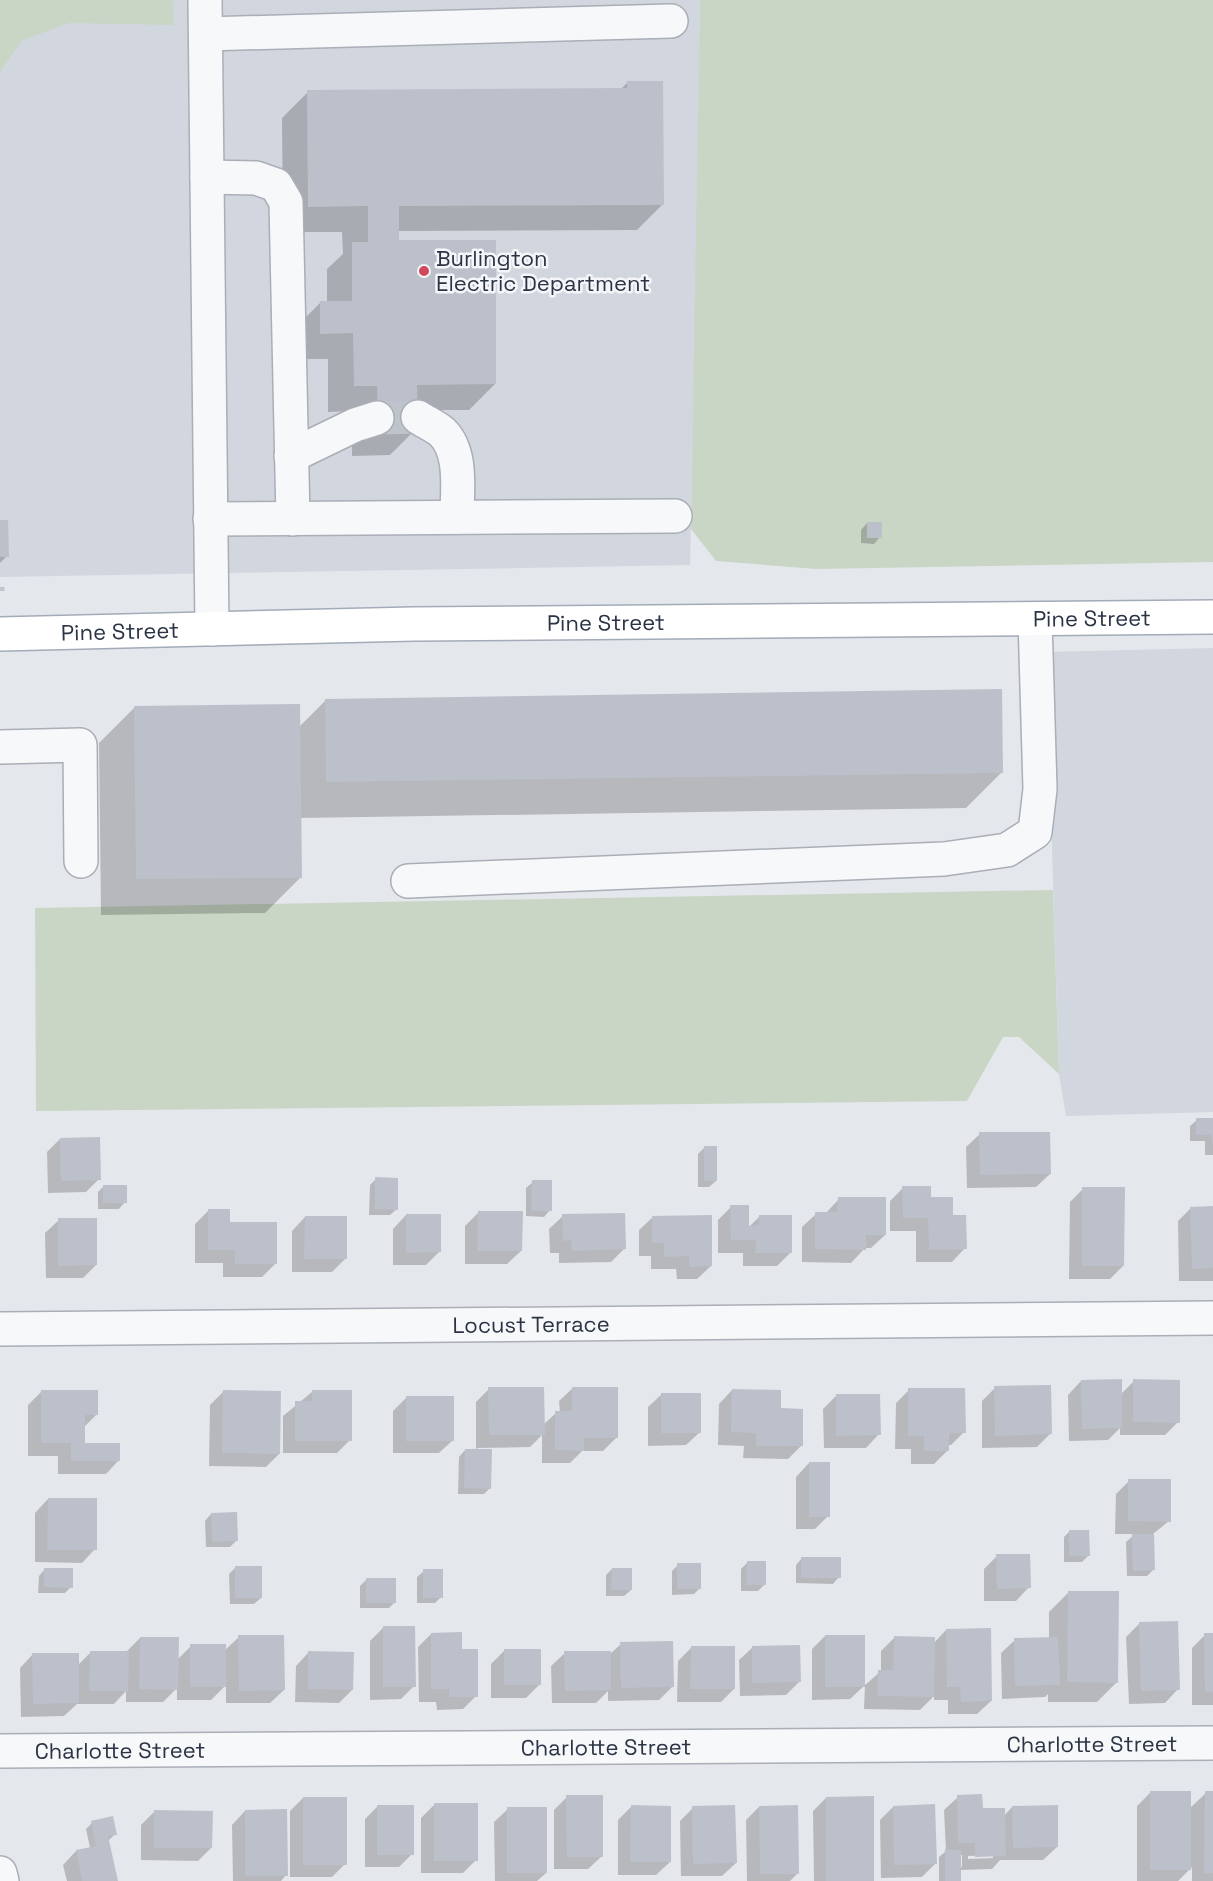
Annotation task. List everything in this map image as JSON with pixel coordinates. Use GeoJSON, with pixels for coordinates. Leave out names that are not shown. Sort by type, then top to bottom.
{"type":"FeatureCollection","features":[{"type":"Feature","properties":{"kind":"main road","name":"Pine Street"},"geometry":{"type":"LineString","coordinates":[[0,634],[438,624],[1213,617]]}},
{"type":"Feature","properties":{"kind":"street"},"geometry":{"type":"LineString","coordinates":[[205,0],[212,629]]}},
{"type":"Feature","properties":{"kind":"street"},"geometry":{"type":"LineString","coordinates":[[206,34],[671,21]]}},
{"type":"Feature","properties":{"kind":"street"},"geometry":{"type":"LineString","coordinates":[[207,177],[256,178],[276,185],[286,202],[293,519]]}},
{"type":"Feature","properties":{"kind":"street"},"geometry":{"type":"LineString","coordinates":[[418,417],[441,431],[452,445],[456,462],[457,518]]}},
{"type":"Feature","properties":{"kind":"street"},"geometry":{"type":"LineString","coordinates":[[291,456],[355,425],[377,418]]}},
{"type":"Feature","properties":{"kind":"street"},"geometry":{"type":"LineString","coordinates":[[210,519],[675,516]]}},
{"type":"Feature","properties":{"kind":"street"},"geometry":{"type":"LineString","coordinates":[[408,881],[944,860],[1007,850],[1035,832],[1040,789],[1035,619]]}},
{"type":"Feature","properties":{"kind":"street"},"geometry":{"type":"LineString","coordinates":[[0,747],[80,746],[81,861]]}},
{"type":"Feature","properties":{"kind":"street","name":"Locust Terrace"},"geometry":{"type":"LineString","coordinates":[[0,1329],[1213,1318]]}},
{"type":"Feature","properties":{"kind":"street","name":"Charlotte Street"},"geometry":{"type":"LineString","coordinates":[[0,1750],[1213,1743]]}},
{"type":"Feature","properties":{"kind":"street"},"geometry":{"type":"LineString","coordinates":[[0,1873],[2,1881]]}},
{"type":"Feature","properties":{"kind":"path"},"geometry":{"type":"LineString","coordinates":[[0,589],[7,589]]}},
{"type":"Feature","properties":{"kind":"shaded area"},"geometry":{"type":"Polygon","coordinates":[[[0,0],[700,0],[699,177],[690,565],[0,577],[0,0]]]}},
{"type":"Feature","properties":{"kind":"shaded area"},"geometry":{"type":"Polygon","coordinates":[[[1213,648],[1213,1112],[1066,1116],[1059,1074],[1046,652],[1213,648]]]}},
{"type":"Feature","properties":{"kind":"green space"},"geometry":{"type":"Polygon","coordinates":[[[0,0],[173,0],[174,25],[70,23],[22,40],[0,72],[0,0]]]}},
{"type":"Feature","properties":{"kind":"green space"},"geometry":{"type":"Polygon","coordinates":[[[700,0],[1213,0],[1213,562],[816,569],[716,561],[691,529],[700,0]]]}},
{"type":"Feature","properties":{"kind":"green space"},"geometry":{"type":"Polygon","coordinates":[[[1053,890],[1059,1074],[1019,1037],[1003,1037],[967,1101],[36,1111],[35,908],[1053,890]]]}},
{"type":"Feature","properties":{"kind":"building","name":"Burlington Electric Department"},"geometry":{"type":"Polygon","coordinates":[[[627,81],[663,81],[664,205],[399,206],[399,240],[496,240],[496,384],[417,385],[418,430],[378,430],[377,386],[354,386],[353,333],[320,334],[320,301],[352,301],[352,242],[368,242],[368,206],[308,207],[307,90],[627,88],[627,81]]]}},
{"type":"Feature","properties":{"kind":"building"},"geometry":{"type":"Polygon","coordinates":[[[0,520],[8,520],[9,557],[0,557],[0,520]]]}},
{"type":"Feature","properties":{"kind":"building"},"geometry":{"type":"Polygon","coordinates":[[[867,522],[882,522],[882,538],[867,538],[867,522]]]}},
{"type":"Feature","properties":{"kind":"building"},"geometry":{"type":"Polygon","coordinates":[[[1002,689],[1003,773],[326,782],[325,699],[1002,689]]]}},
{"type":"Feature","properties":{"kind":"building"},"geometry":{"type":"Polygon","coordinates":[[[300,704],[302,878],[136,879],[134,706],[300,704]]]}},
{"type":"Feature","properties":{"kind":"building"},"geometry":{"type":"Polygon","coordinates":[[[1196,1118],[1213,1118],[1213,1147],[1211,1135],[1196,1135],[1196,1118]]]}},
{"type":"Feature","properties":{"kind":"building"},"geometry":{"type":"Polygon","coordinates":[[[979,1132],[1050,1132],[1051,1174],[980,1175],[979,1132]]]}},
{"type":"Feature","properties":{"kind":"building"},"geometry":{"type":"Polygon","coordinates":[[[100,1137],[101,1180],[61,1181],[60,1138],[100,1137]]]}},
{"type":"Feature","properties":{"kind":"building"},"geometry":{"type":"Polygon","coordinates":[[[704,1146],[717,1146],[717,1181],[704,1181],[704,1146]]]}},
{"type":"Feature","properties":{"kind":"building"},"geometry":{"type":"Polygon","coordinates":[[[375,1177],[398,1178],[398,1210],[375,1209],[375,1177]]]}},
{"type":"Feature","properties":{"kind":"building"},"geometry":{"type":"Polygon","coordinates":[[[532,1180],[552,1180],[552,1211],[531,1211],[532,1180]]]}},
{"type":"Feature","properties":{"kind":"building"},"geometry":{"type":"Polygon","coordinates":[[[103,1185],[127,1185],[127,1203],[103,1203],[103,1185]]]}},
{"type":"Feature","properties":{"kind":"building"},"geometry":{"type":"Polygon","coordinates":[[[902,1186],[931,1186],[931,1197],[953,1197],[953,1215],[966,1215],[967,1249],[929,1250],[928,1218],[903,1218],[902,1186]]]}},
{"type":"Feature","properties":{"kind":"building"},"geometry":{"type":"Polygon","coordinates":[[[1082,1187],[1125,1187],[1124,1266],[1082,1266],[1082,1187]]]}},
{"type":"Feature","properties":{"kind":"building"},"geometry":{"type":"Polygon","coordinates":[[[838,1197],[886,1197],[886,1235],[866,1235],[866,1250],[815,1249],[815,1212],[837,1212],[838,1197]]]}},
{"type":"Feature","properties":{"kind":"building"},"geometry":{"type":"Polygon","coordinates":[[[730,1205],[749,1205],[749,1226],[759,1225],[759,1215],[792,1215],[792,1253],[755,1253],[756,1240],[731,1240],[730,1205]]]}},
{"type":"Feature","properties":{"kind":"building"},"geometry":{"type":"Polygon","coordinates":[[[1213,1206],[1213,1268],[1192,1269],[1190,1207],[1213,1206]]]}},
{"type":"Feature","properties":{"kind":"building"},"geometry":{"type":"Polygon","coordinates":[[[208,1209],[230,1209],[230,1222],[277,1222],[277,1264],[235,1264],[235,1250],[208,1250],[208,1209]]]}},
{"type":"Feature","properties":{"kind":"building"},"geometry":{"type":"Polygon","coordinates":[[[478,1211],[523,1211],[522,1251],[477,1251],[478,1211]]]}},
{"type":"Feature","properties":{"kind":"building"},"geometry":{"type":"Polygon","coordinates":[[[625,1213],[626,1249],[572,1251],[571,1240],[563,1241],[562,1214],[625,1213]]]}},
{"type":"Feature","properties":{"kind":"building"},"geometry":{"type":"Polygon","coordinates":[[[406,1214],[441,1214],[441,1252],[406,1253],[406,1214]]]}},
{"type":"Feature","properties":{"kind":"building"},"geometry":{"type":"Polygon","coordinates":[[[712,1215],[712,1266],[689,1267],[689,1256],[664,1257],[664,1243],[652,1243],[652,1216],[712,1215]]]}},
{"type":"Feature","properties":{"kind":"building"},"geometry":{"type":"Polygon","coordinates":[[[305,1216],[347,1216],[347,1259],[304,1259],[305,1216]]]}},
{"type":"Feature","properties":{"kind":"building"},"geometry":{"type":"Polygon","coordinates":[[[58,1218],[97,1218],[97,1265],[58,1266],[58,1218]]]}},
{"type":"Feature","properties":{"kind":"building"},"geometry":{"type":"Polygon","coordinates":[[[1122,1379],[1122,1428],[1082,1429],[1081,1380],[1122,1379]]]}},
{"type":"Feature","properties":{"kind":"building"},"geometry":{"type":"Polygon","coordinates":[[[1133,1379],[1180,1380],[1180,1423],[1133,1422],[1133,1379]]]}},
{"type":"Feature","properties":{"kind":"building"},"geometry":{"type":"Polygon","coordinates":[[[1051,1385],[1052,1434],[995,1436],[994,1386],[1051,1385]]]}},
{"type":"Feature","properties":{"kind":"building"},"geometry":{"type":"Polygon","coordinates":[[[488,1387],[544,1387],[545,1435],[489,1435],[488,1387]]]}},
{"type":"Feature","properties":{"kind":"building"},"geometry":{"type":"Polygon","coordinates":[[[572,1387],[618,1387],[618,1438],[584,1438],[584,1451],[555,1450],[555,1411],[572,1411],[572,1387]]]}},
{"type":"Feature","properties":{"kind":"building"},"geometry":{"type":"Polygon","coordinates":[[[908,1388],[965,1388],[966,1433],[949,1433],[949,1451],[924,1451],[924,1436],[908,1436],[908,1388]]]}},
{"type":"Feature","properties":{"kind":"building"},"geometry":{"type":"Polygon","coordinates":[[[732,1389],[781,1390],[781,1408],[803,1409],[803,1446],[756,1446],[756,1433],[731,1432],[732,1389]]]}},
{"type":"Feature","properties":{"kind":"building"},"geometry":{"type":"Polygon","coordinates":[[[41,1390],[98,1390],[98,1415],[85,1415],[85,1443],[120,1443],[120,1461],[71,1461],[71,1443],[41,1443],[41,1390]]]}},
{"type":"Feature","properties":{"kind":"building"},"geometry":{"type":"Polygon","coordinates":[[[223,1390],[281,1391],[280,1454],[222,1453],[223,1390]]]}},
{"type":"Feature","properties":{"kind":"building"},"geometry":{"type":"Polygon","coordinates":[[[312,1390],[352,1390],[352,1441],[295,1441],[295,1401],[312,1401],[312,1390]]]}},
{"type":"Feature","properties":{"kind":"building"},"geometry":{"type":"Polygon","coordinates":[[[661,1393],[701,1393],[701,1433],[661,1433],[661,1393]]]}},
{"type":"Feature","properties":{"kind":"building"},"geometry":{"type":"Polygon","coordinates":[[[836,1394],[880,1394],[881,1435],[836,1436],[836,1394]]]}},
{"type":"Feature","properties":{"kind":"building"},"geometry":{"type":"Polygon","coordinates":[[[406,1396],[454,1396],[454,1441],[406,1441],[406,1396]]]}},
{"type":"Feature","properties":{"kind":"building"},"geometry":{"type":"Polygon","coordinates":[[[465,1449],[492,1449],[491,1489],[464,1488],[465,1449]]]}},
{"type":"Feature","properties":{"kind":"building"},"geometry":{"type":"Polygon","coordinates":[[[809,1462],[830,1462],[830,1517],[809,1517],[809,1462]]]}},
{"type":"Feature","properties":{"kind":"building"},"geometry":{"type":"Polygon","coordinates":[[[1128,1479],[1171,1479],[1171,1522],[1128,1521],[1128,1479]]]}},
{"type":"Feature","properties":{"kind":"building"},"geometry":{"type":"Polygon","coordinates":[[[48,1498],[97,1498],[97,1550],[47,1550],[48,1498]]]}},
{"type":"Feature","properties":{"kind":"building"},"geometry":{"type":"Polygon","coordinates":[[[237,1512],[238,1541],[212,1542],[211,1513],[237,1512]]]}},
{"type":"Feature","properties":{"kind":"building"},"geometry":{"type":"Polygon","coordinates":[[[1069,1530],[1089,1530],[1090,1556],[1069,1556],[1069,1530]]]}},
{"type":"Feature","properties":{"kind":"building"},"geometry":{"type":"Polygon","coordinates":[[[1132,1534],[1154,1534],[1155,1570],[1133,1571],[1132,1534]]]}},
{"type":"Feature","properties":{"kind":"building"},"geometry":{"type":"Polygon","coordinates":[[[996,1554],[1030,1554],[1031,1588],[997,1589],[996,1554]]]}},
{"type":"Feature","properties":{"kind":"building"},"geometry":{"type":"Polygon","coordinates":[[[801,1557],[841,1557],[841,1578],[801,1578],[801,1557]]]}},
{"type":"Feature","properties":{"kind":"building"},"geometry":{"type":"Polygon","coordinates":[[[747,1561],[766,1561],[766,1585],[746,1585],[747,1561]]]}},
{"type":"Feature","properties":{"kind":"building"},"geometry":{"type":"Polygon","coordinates":[[[677,1563],[701,1563],[701,1589],[677,1589],[677,1563]]]}},
{"type":"Feature","properties":{"kind":"building"},"geometry":{"type":"Polygon","coordinates":[[[235,1566],[262,1566],[262,1598],[235,1598],[235,1566]]]}},
{"type":"Feature","properties":{"kind":"building"},"geometry":{"type":"Polygon","coordinates":[[[44,1568],[73,1568],[73,1588],[44,1587],[44,1568]]]}},
{"type":"Feature","properties":{"kind":"building"},"geometry":{"type":"Polygon","coordinates":[[[612,1568],[632,1568],[632,1590],[611,1590],[612,1568]]]}},
{"type":"Feature","properties":{"kind":"building"},"geometry":{"type":"Polygon","coordinates":[[[423,1569],[443,1569],[443,1598],[423,1598],[423,1569]]]}},
{"type":"Feature","properties":{"kind":"building"},"geometry":{"type":"Polygon","coordinates":[[[366,1578],[396,1578],[396,1603],[366,1603],[366,1578]]]}},
{"type":"Feature","properties":{"kind":"building"},"geometry":{"type":"Polygon","coordinates":[[[1068,1591],[1119,1591],[1118,1683],[1067,1682],[1068,1591]]]}},
{"type":"Feature","properties":{"kind":"building"},"geometry":{"type":"Polygon","coordinates":[[[1178,1621],[1180,1690],[1141,1691],[1139,1622],[1178,1621]]]}},
{"type":"Feature","properties":{"kind":"building"},"geometry":{"type":"Polygon","coordinates":[[[383,1626],[415,1626],[416,1687],[383,1687],[383,1626]]]}},
{"type":"Feature","properties":{"kind":"building"},"geometry":{"type":"Polygon","coordinates":[[[991,1628],[992,1701],[961,1702],[960,1687],[947,1687],[946,1629],[991,1628]]]}},
{"type":"Feature","properties":{"kind":"building"},"geometry":{"type":"Polygon","coordinates":[[[462,1632],[462,1649],[478,1649],[478,1697],[449,1697],[449,1689],[431,1689],[431,1633],[462,1632]]]}},
{"type":"Feature","properties":{"kind":"building"},"geometry":{"type":"Polygon","coordinates":[[[1204,1633],[1213,1633],[1213,1692],[1205,1692],[1204,1633]]]}},
{"type":"Feature","properties":{"kind":"building"},"geometry":{"type":"Polygon","coordinates":[[[238,1635],[284,1635],[285,1690],[239,1691],[238,1635]]]}},
{"type":"Feature","properties":{"kind":"building"},"geometry":{"type":"Polygon","coordinates":[[[825,1635],[865,1635],[865,1687],[825,1687],[825,1635]]]}},
{"type":"Feature","properties":{"kind":"building"},"geometry":{"type":"Polygon","coordinates":[[[894,1636],[935,1637],[934,1697],[877,1696],[878,1670],[893,1670],[894,1636]]]}},
{"type":"Feature","properties":{"kind":"building"},"geometry":{"type":"Polygon","coordinates":[[[140,1637],[179,1637],[178,1690],[139,1689],[140,1637]]]}},
{"type":"Feature","properties":{"kind":"building"},"geometry":{"type":"Polygon","coordinates":[[[1058,1637],[1060,1685],[1015,1686],[1014,1638],[1058,1637]]]}},
{"type":"Feature","properties":{"kind":"building"},"geometry":{"type":"Polygon","coordinates":[[[673,1641],[674,1687],[621,1688],[620,1642],[673,1641]]]}},
{"type":"Feature","properties":{"kind":"building"},"geometry":{"type":"Polygon","coordinates":[[[190,1644],[226,1644],[226,1687],[190,1687],[190,1644]]]}},
{"type":"Feature","properties":{"kind":"building"},"geometry":{"type":"Polygon","coordinates":[[[800,1645],[801,1682],[752,1683],[752,1646],[800,1645]]]}},
{"type":"Feature","properties":{"kind":"building"},"geometry":{"type":"Polygon","coordinates":[[[691,1646],[735,1646],[735,1689],[690,1689],[691,1646]]]}},
{"type":"Feature","properties":{"kind":"building"},"geometry":{"type":"Polygon","coordinates":[[[504,1649],[541,1649],[541,1685],[504,1685],[504,1649]]]}},
{"type":"Feature","properties":{"kind":"building"},"geometry":{"type":"Polygon","coordinates":[[[90,1651],[129,1651],[128,1691],[89,1691],[90,1651]]]}},
{"type":"Feature","properties":{"kind":"building"},"geometry":{"type":"Polygon","coordinates":[[[308,1651],[354,1652],[353,1690],[308,1689],[308,1651]]]}},
{"type":"Feature","properties":{"kind":"building"},"geometry":{"type":"Polygon","coordinates":[[[564,1651],[611,1651],[611,1690],[565,1691],[564,1651]]]}},
{"type":"Feature","properties":{"kind":"building"},"geometry":{"type":"Polygon","coordinates":[[[32,1653],[79,1653],[79,1703],[33,1704],[32,1653]]]}},
{"type":"Feature","properties":{"kind":"building"},"geometry":{"type":"Polygon","coordinates":[[[1150,1791],[1191,1791],[1191,1870],[1150,1870],[1150,1791]]]}},
{"type":"Feature","properties":{"kind":"building"},"geometry":{"type":"Polygon","coordinates":[[[1205,1791],[1213,1791],[1213,1873],[1204,1873],[1205,1791]]]}},
{"type":"Feature","properties":{"kind":"building"},"geometry":{"type":"Polygon","coordinates":[[[982,1794],[983,1808],[1005,1808],[1006,1856],[975,1857],[975,1843],[958,1843],[957,1795],[982,1794]]]}},
{"type":"Feature","properties":{"kind":"building"},"geometry":{"type":"Polygon","coordinates":[[[566,1795],[603,1795],[603,1857],[567,1857],[566,1795]]]}},
{"type":"Feature","properties":{"kind":"building"},"geometry":{"type":"Polygon","coordinates":[[[874,1796],[874,1881],[826,1881],[826,1797],[874,1796]]]}},
{"type":"Feature","properties":{"kind":"building"},"geometry":{"type":"Polygon","coordinates":[[[303,1797],[347,1797],[347,1865],[303,1865],[303,1797]]]}},
{"type":"Feature","properties":{"kind":"building"},"geometry":{"type":"Polygon","coordinates":[[[434,1803],[478,1803],[478,1861],[434,1861],[434,1803]]]}},
{"type":"Feature","properties":{"kind":"building"},"geometry":{"type":"Polygon","coordinates":[[[935,1804],[937,1864],[894,1865],[893,1806],[935,1804]]]}},
{"type":"Feature","properties":{"kind":"building"},"geometry":{"type":"Polygon","coordinates":[[[377,1805],[414,1805],[414,1855],[377,1855],[377,1805]]]}},
{"type":"Feature","properties":{"kind":"building"},"geometry":{"type":"Polygon","coordinates":[[[631,1805],[671,1806],[671,1862],[630,1862],[631,1805]]]}},
{"type":"Feature","properties":{"kind":"building"},"geometry":{"type":"Polygon","coordinates":[[[735,1805],[737,1863],[693,1864],[692,1806],[735,1805]]]}},
{"type":"Feature","properties":{"kind":"building"},"geometry":{"type":"Polygon","coordinates":[[[798,1805],[799,1874],[760,1874],[759,1806],[798,1805]]]}},
{"type":"Feature","properties":{"kind":"building"},"geometry":{"type":"Polygon","coordinates":[[[1058,1805],[1058,1847],[1013,1848],[1012,1806],[1058,1805]]]}},
{"type":"Feature","properties":{"kind":"building"},"geometry":{"type":"Polygon","coordinates":[[[507,1807],[547,1807],[547,1873],[507,1873],[507,1807]]]}},
{"type":"Feature","properties":{"kind":"building"},"geometry":{"type":"Polygon","coordinates":[[[287,1809],[288,1876],[245,1876],[245,1810],[287,1809]]]}},
{"type":"Feature","properties":{"kind":"building"},"geometry":{"type":"Polygon","coordinates":[[[154,1810],[213,1811],[212,1848],[154,1848],[154,1810]]]}},
{"type":"Feature","properties":{"kind":"building"},"geometry":{"type":"Polygon","coordinates":[[[113,1816],[117,1835],[108,1836],[118,1881],[82,1881],[76,1850],[96,1846],[91,1821],[113,1816]]]}},
{"type":"Feature","properties":{"kind":"building"},"geometry":{"type":"Polygon","coordinates":[[[945,1849],[961,1850],[961,1881],[945,1881],[945,1849]]]}},
{"type":"Feature","properties":{"kind":"tunnel"},"geometry":{"type":"LineString","coordinates":[[377,418],[418,417]]}},
{"type":"Feature","properties":{"kind":"place","name":"Burlington Electric Department"},"geometry":{"type":"Point","coordinates":[424,271]}}]}
